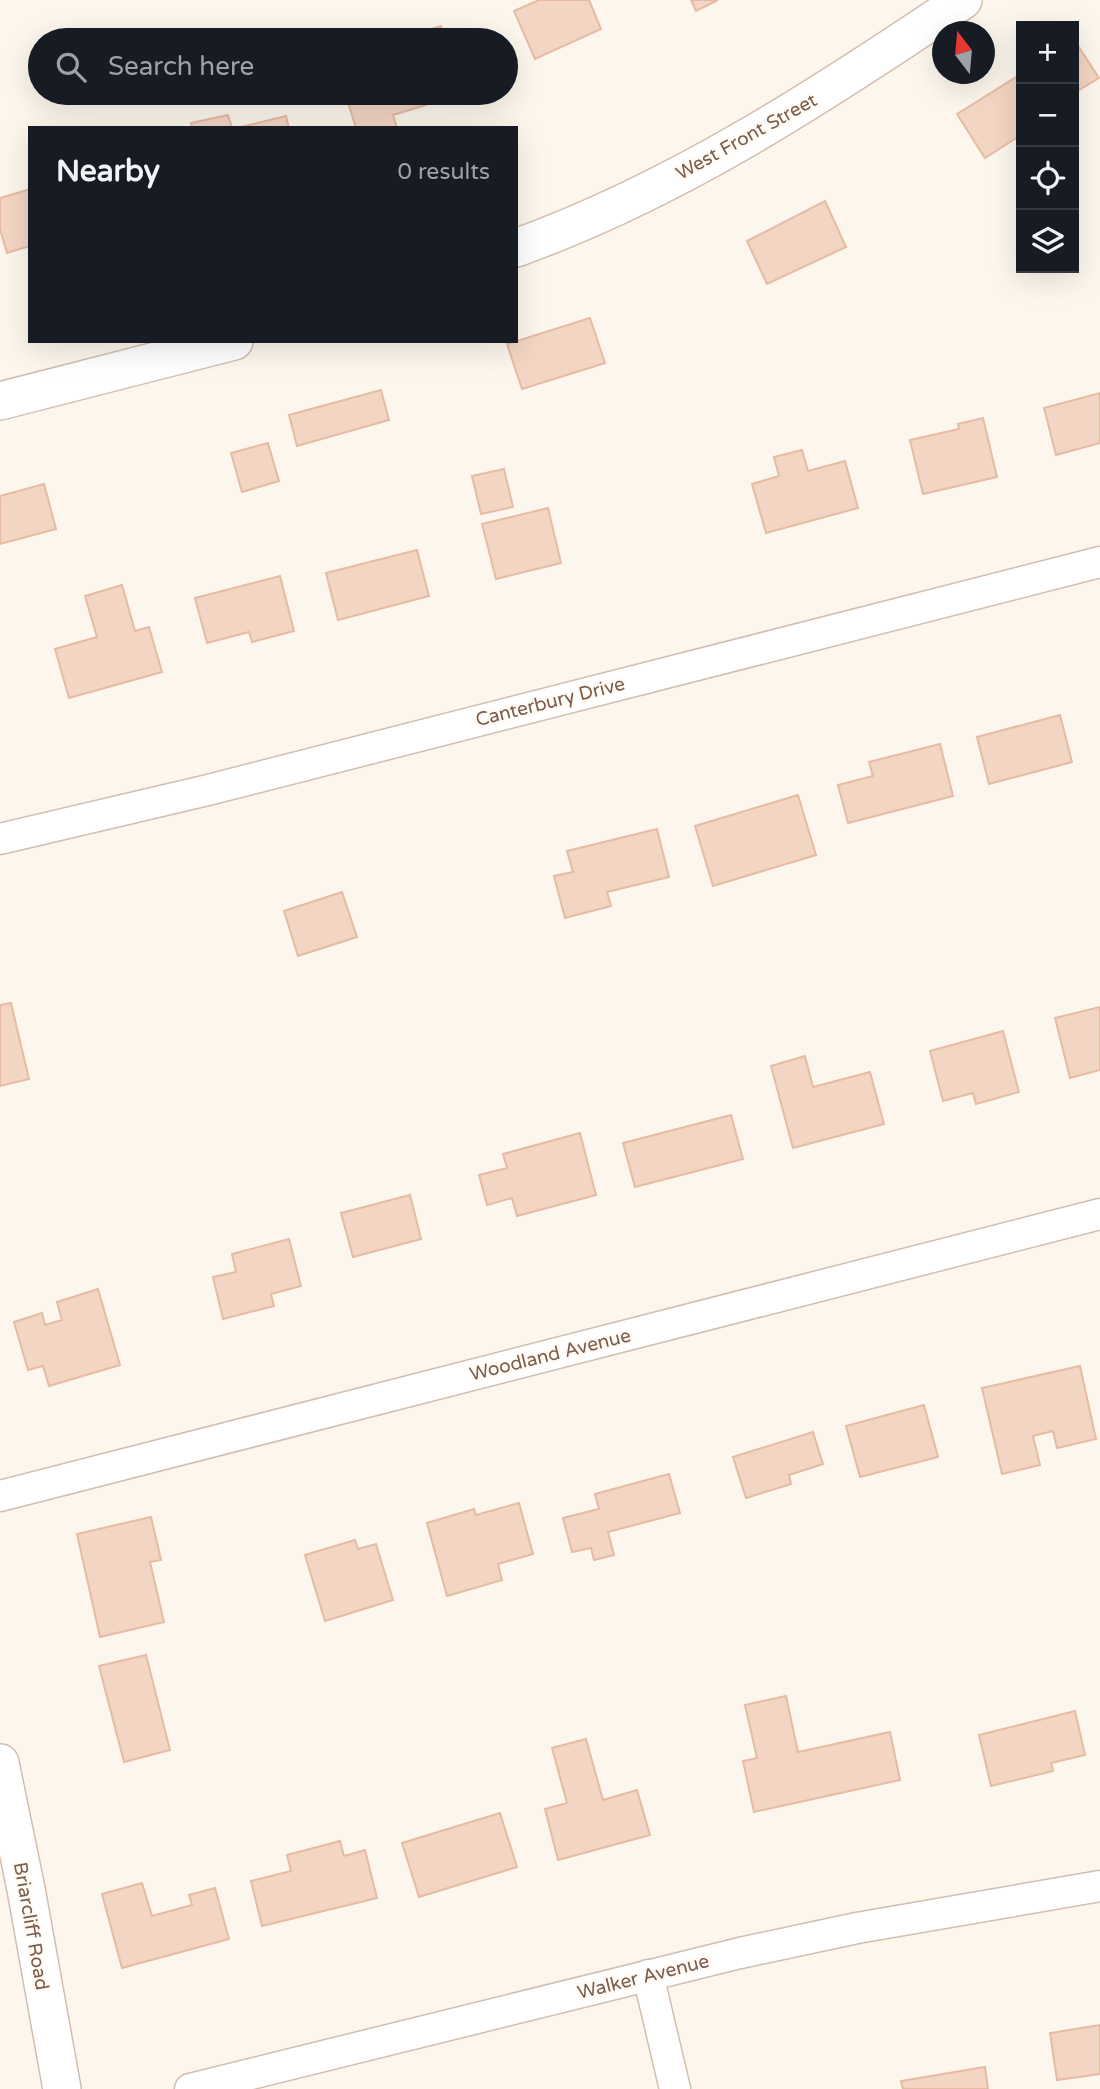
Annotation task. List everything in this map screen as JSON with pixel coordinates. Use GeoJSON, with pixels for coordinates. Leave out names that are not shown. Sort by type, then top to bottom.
{"type":"FeatureCollection","features":[{"type":"Feature","properties":{"kind":"street","name":"West Front Street"},"geometry":{"type":"LineString","coordinates":[[518,247],[601,212],[758,132],[829,90],[963,0]]}},
{"type":"Feature","properties":{"kind":"street"},"geometry":{"type":"LineString","coordinates":[[0,401],[226,343]]}},
{"type":"Feature","properties":{"kind":"street","name":"Canterbury Drive"},"geometry":{"type":"LineString","coordinates":[[0,839],[208,790],[1100,562]]}},
{"type":"Feature","properties":{"kind":"street","name":"Woodland Avenue"},"geometry":{"type":"LineString","coordinates":[[0,1496],[1100,1214]]}},
{"type":"Feature","properties":{"kind":"street","name":"Briarcliff Road"},"geometry":{"type":"LineString","coordinates":[[0,1763],[62,2089]]}},
{"type":"Feature","properties":{"kind":"street","name":"Walker Avenue"},"geometry":{"type":"LineString","coordinates":[[190,2089],[648,1975],[857,1928],[1100,1886]]}},
{"type":"Feature","properties":{"kind":"street"},"geometry":{"type":"LineString","coordinates":[[648,1975],[674,2089]]}},
{"type":"Feature","properties":{"kind":"building"},"geometry":{"type":"Polygon","coordinates":[[[539,0],[589,0],[601,29],[535,59],[514,11],[539,0]]]}},
{"type":"Feature","properties":{"kind":"building"},"geometry":{"type":"Polygon","coordinates":[[[691,0],[718,0],[696,11],[691,0]]]}},
{"type":"Feature","properties":{"kind":"building"},"geometry":{"type":"Polygon","coordinates":[[[1079,47],[1099,78],[1079,90],[1079,47]]]}},
{"type":"Feature","properties":{"kind":"building"},"geometry":{"type":"Polygon","coordinates":[[[1016,77],[1016,138],[985,158],[957,114],[1016,77]]]}},
{"type":"Feature","properties":{"kind":"building"},"geometry":{"type":"Polygon","coordinates":[[[349,105],[426,105],[393,115],[396,126],[355,126],[349,105]]]}},
{"type":"Feature","properties":{"kind":"building"},"geometry":{"type":"Polygon","coordinates":[[[228,115],[231,126],[192,126],[191,123],[228,115]]]}},
{"type":"Feature","properties":{"kind":"building"},"geometry":{"type":"Polygon","coordinates":[[[286,116],[288,126],[245,126],[286,116]]]}},
{"type":"Feature","properties":{"kind":"building"},"geometry":{"type":"Polygon","coordinates":[[[28,190],[28,247],[7,253],[0,229],[0,198],[28,190]]]}},
{"type":"Feature","properties":{"kind":"building"},"geometry":{"type":"Polygon","coordinates":[[[825,201],[846,247],[767,284],[747,241],[825,201]]]}},
{"type":"Feature","properties":{"kind":"building"},"geometry":{"type":"Polygon","coordinates":[[[590,318],[605,363],[522,389],[507,344],[518,343],[518,341],[590,318]]]}},
{"type":"Feature","properties":{"kind":"building"},"geometry":{"type":"Polygon","coordinates":[[[381,390],[389,420],[297,446],[289,415],[381,390]]]}},
{"type":"Feature","properties":{"kind":"building"},"geometry":{"type":"Polygon","coordinates":[[[1100,393],[1100,443],[1056,455],[1044,408],[1100,393]]]}},
{"type":"Feature","properties":{"kind":"building"},"geometry":{"type":"Polygon","coordinates":[[[983,418],[997,477],[923,494],[910,440],[959,429],[958,424],[983,418]]]}},
{"type":"Feature","properties":{"kind":"building"},"geometry":{"type":"Polygon","coordinates":[[[268,443],[279,481],[242,492],[231,453],[268,443]]]}},
{"type":"Feature","properties":{"kind":"building"},"geometry":{"type":"Polygon","coordinates":[[[802,450],[808,471],[845,461],[858,508],[766,533],[752,484],[779,476],[774,457],[802,450]]]}},
{"type":"Feature","properties":{"kind":"building"},"geometry":{"type":"Polygon","coordinates":[[[504,469],[513,507],[481,514],[472,476],[504,469]]]}},
{"type":"Feature","properties":{"kind":"building"},"geometry":{"type":"Polygon","coordinates":[[[44,484],[56,529],[0,544],[0,496],[44,484]]]}},
{"type":"Feature","properties":{"kind":"building"},"geometry":{"type":"Polygon","coordinates":[[[548,508],[561,563],[496,579],[482,524],[548,508]]]}},
{"type":"Feature","properties":{"kind":"building"},"geometry":{"type":"Polygon","coordinates":[[[417,550],[429,596],[338,620],[326,573],[417,550]]]}},
{"type":"Feature","properties":{"kind":"building"},"geometry":{"type":"Polygon","coordinates":[[[280,576],[294,631],[252,642],[249,632],[207,643],[195,598],[280,576]]]}},
{"type":"Feature","properties":{"kind":"building"},"geometry":{"type":"Polygon","coordinates":[[[122,585],[135,631],[149,627],[162,672],[69,698],[55,649],[97,637],[85,596],[122,585]]]}},
{"type":"Feature","properties":{"kind":"building"},"geometry":{"type":"Polygon","coordinates":[[[1060,715],[1072,762],[989,784],[977,737],[1060,715]]]}},
{"type":"Feature","properties":{"kind":"building"},"geometry":{"type":"Polygon","coordinates":[[[940,744],[953,796],[848,823],[838,785],[873,776],[869,762],[940,744]]]}},
{"type":"Feature","properties":{"kind":"building"},"geometry":{"type":"Polygon","coordinates":[[[798,795],[816,855],[713,886],[695,826],[798,795]]]}},
{"type":"Feature","properties":{"kind":"building"},"geometry":{"type":"Polygon","coordinates":[[[657,829],[669,877],[607,892],[611,906],[565,918],[554,876],[573,872],[567,851],[657,829]]]}},
{"type":"Feature","properties":{"kind":"building"},"geometry":{"type":"Polygon","coordinates":[[[342,892],[357,937],[298,956],[284,911],[342,892]]]}},
{"type":"Feature","properties":{"kind":"building"},"geometry":{"type":"Polygon","coordinates":[[[11,1003],[29,1079],[0,1086],[0,1005],[11,1003]]]}},
{"type":"Feature","properties":{"kind":"building"},"geometry":{"type":"Polygon","coordinates":[[[1100,1007],[1100,1070],[1070,1078],[1055,1018],[1100,1007]]]}},
{"type":"Feature","properties":{"kind":"building"},"geometry":{"type":"Polygon","coordinates":[[[1003,1031],[1019,1092],[976,1104],[973,1093],[943,1101],[930,1051],[1003,1031]]]}},
{"type":"Feature","properties":{"kind":"building"},"geometry":{"type":"Polygon","coordinates":[[[805,1056],[813,1087],[870,1072],[884,1124],[793,1148],[771,1066],[805,1056]]]}},
{"type":"Feature","properties":{"kind":"building"},"geometry":{"type":"Polygon","coordinates":[[[731,1115],[743,1159],[635,1187],[623,1143],[731,1115]]]}},
{"type":"Feature","properties":{"kind":"building"},"geometry":{"type":"Polygon","coordinates":[[[580,1133],[596,1195],[517,1216],[512,1198],[487,1205],[479,1175],[507,1168],[503,1154],[580,1133]]]}},
{"type":"Feature","properties":{"kind":"building"},"geometry":{"type":"Polygon","coordinates":[[[410,1195],[421,1239],[353,1257],[341,1213],[410,1195]]]}},
{"type":"Feature","properties":{"kind":"building"},"geometry":{"type":"Polygon","coordinates":[[[289,1239],[301,1286],[271,1294],[274,1306],[223,1319],[213,1277],[236,1272],[232,1254],[289,1239]]]}},
{"type":"Feature","properties":{"kind":"building"},"geometry":{"type":"Polygon","coordinates":[[[98,1289],[120,1365],[49,1386],[43,1366],[28,1370],[14,1322],[42,1313],[45,1325],[62,1320],[57,1302],[98,1289]]]}},
{"type":"Feature","properties":{"kind":"building"},"geometry":{"type":"Polygon","coordinates":[[[1080,1366],[1096,1439],[1057,1448],[1053,1431],[1033,1436],[1040,1465],[1002,1474],[982,1388],[1080,1366]]]}},
{"type":"Feature","properties":{"kind":"building"},"geometry":{"type":"Polygon","coordinates":[[[924,1405],[938,1457],[860,1477],[846,1426],[924,1405]]]}},
{"type":"Feature","properties":{"kind":"building"},"geometry":{"type":"Polygon","coordinates":[[[813,1432],[823,1464],[789,1475],[791,1484],[746,1498],[733,1457],[813,1432]]]}},
{"type":"Feature","properties":{"kind":"building"},"geometry":{"type":"Polygon","coordinates":[[[669,1474],[680,1513],[608,1532],[614,1555],[594,1560],[591,1548],[572,1552],[563,1518],[599,1509],[595,1494],[669,1474]]]}},
{"type":"Feature","properties":{"kind":"building"},"geometry":{"type":"Polygon","coordinates":[[[519,1503],[533,1554],[498,1564],[502,1580],[447,1596],[427,1523],[474,1509],[476,1515],[519,1503]]]}},
{"type":"Feature","properties":{"kind":"building"},"geometry":{"type":"Polygon","coordinates":[[[151,1517],[161,1560],[150,1562],[164,1622],[100,1637],[77,1534],[151,1517]]]}},
{"type":"Feature","properties":{"kind":"building"},"geometry":{"type":"Polygon","coordinates":[[[355,1540],[358,1549],[376,1544],[393,1600],[325,1621],[305,1555],[355,1540]]]}},
{"type":"Feature","properties":{"kind":"building"},"geometry":{"type":"Polygon","coordinates":[[[146,1655],[170,1750],[124,1762],[99,1666],[146,1655]]]}},
{"type":"Feature","properties":{"kind":"building"},"geometry":{"type":"Polygon","coordinates":[[[786,1696],[798,1752],[890,1732],[900,1780],[754,1812],[743,1761],[757,1758],[745,1705],[786,1696]]]}},
{"type":"Feature","properties":{"kind":"building"},"geometry":{"type":"Polygon","coordinates":[[[1075,1711],[1085,1755],[1051,1763],[1053,1771],[991,1786],[979,1735],[1075,1711]]]}},
{"type":"Feature","properties":{"kind":"building"},"geometry":{"type":"Polygon","coordinates":[[[586,1739],[603,1800],[637,1790],[650,1835],[558,1860],[545,1809],[567,1803],[552,1748],[586,1739]]]}},
{"type":"Feature","properties":{"kind":"building"},"geometry":{"type":"Polygon","coordinates":[[[500,1813],[517,1867],[419,1897],[402,1843],[500,1813]]]}},
{"type":"Feature","properties":{"kind":"building"},"geometry":{"type":"Polygon","coordinates":[[[340,1841],[344,1856],[365,1850],[377,1898],[262,1926],[251,1881],[291,1871],[287,1855],[340,1841]]]}},
{"type":"Feature","properties":{"kind":"building"},"geometry":{"type":"Polygon","coordinates":[[[142,1883],[152,1916],[192,1905],[189,1895],[215,1888],[229,1939],[122,1968],[102,1894],[142,1883]]]}},
{"type":"Feature","properties":{"kind":"building"},"geometry":{"type":"Polygon","coordinates":[[[1100,2025],[1100,2074],[1057,2080],[1050,2033],[1100,2025]]]}},
{"type":"Feature","properties":{"kind":"building"},"geometry":{"type":"Polygon","coordinates":[[[985,2067],[988,2089],[903,2089],[901,2081],[985,2067]]]}}]}
